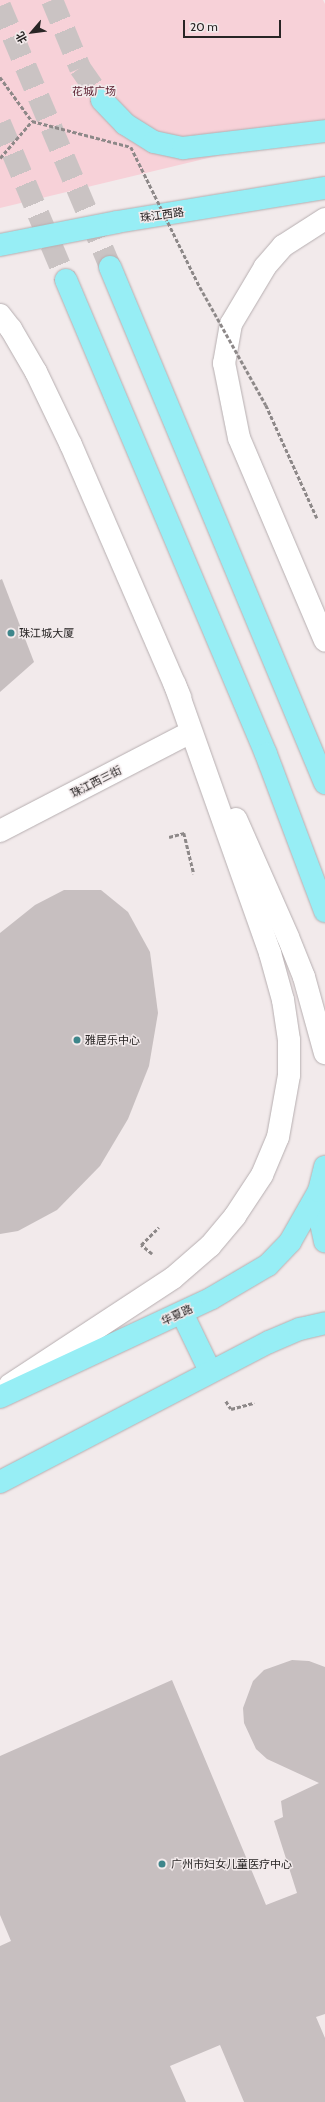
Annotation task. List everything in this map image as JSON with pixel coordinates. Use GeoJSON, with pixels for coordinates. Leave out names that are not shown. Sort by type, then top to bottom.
{"type":"FeatureCollection","features":[{"type":"Feature","properties":{"kind":"main road"},"geometry":{"type":"LineString","coordinates":[[102,100],[125,124],[154,142],[183,148],[325,132]]}},
{"type":"Feature","properties":{"kind":"main road","name":"珠江西路"},"geometry":{"type":"LineString","coordinates":[[0,245],[117,222],[244,203],[325,188]]}},
{"type":"Feature","properties":{"kind":"main road"},"geometry":{"type":"LineString","coordinates":[[110,267],[325,783]]}},
{"type":"Feature","properties":{"kind":"main road"},"geometry":{"type":"LineString","coordinates":[[66,280],[266,754],[325,911]]}},
{"type":"Feature","properties":{"kind":"main road","name":"华夏路"},"geometry":{"type":"LineString","coordinates":[[0,1397],[182,1313],[212,1298],[268,1265],[290,1242],[319,1191],[325,1167]]}},
{"type":"Feature","properties":{"kind":"main road","name":"华夏路"},"geometry":{"type":"LineString","coordinates":[[319,1191],[320,1218],[325,1242]]}},
{"type":"Feature","properties":{"kind":"main road"},"geometry":{"type":"LineString","coordinates":[[182,1313],[210,1372]]}},
{"type":"Feature","properties":{"kind":"main road"},"geometry":{"type":"LineString","coordinates":[[0,1482],[282,1336],[300,1329],[325,1323]]}},
{"type":"Feature","properties":{"kind":"street"},"geometry":{"type":"LineString","coordinates":[[325,219],[283,246],[265,266],[231,324],[224,363],[228,397],[239,438],[325,640]]}},
{"type":"Feature","properties":{"kind":"street"},"geometry":{"type":"LineString","coordinates":[[0,315],[12,329],[36,372],[71,445],[175,684],[274,900],[304,977],[325,1054]]}},
{"type":"Feature","properties":{"kind":"street"},"geometry":{"type":"LineString","coordinates":[[0,1391],[173,1278],[210,1246],[235,1216],[262,1175],[278,1137],[289,1075],[288,1040],[283,1000],[270,953],[175,684]]}},
{"type":"Feature","properties":{"kind":"street","name":"珠江西三街"},"geometry":{"type":"LineString","coordinates":[[0,832],[192,732]]}},
{"type":"Feature","properties":{"kind":"path"},"geometry":{"type":"LineString","coordinates":[[0,77],[32,121],[131,147],[200,287],[266,404],[317,518]]}},
{"type":"Feature","properties":{"kind":"path"},"geometry":{"type":"LineString","coordinates":[[0,158],[32,121]]}},
{"type":"Feature","properties":{"kind":"path"},"geometry":{"type":"LineString","coordinates":[[169,838],[184,832],[194,874]]}},
{"type":"Feature","properties":{"kind":"path"},"geometry":{"type":"LineString","coordinates":[[152,1254],[141,1246],[159,1227]]}},
{"type":"Feature","properties":{"kind":"path"},"geometry":{"type":"LineString","coordinates":[[226,1402],[231,1410],[254,1403]]}},
{"type":"Feature","properties":{"kind":"green space","name":"花城广场"},"geometry":{"type":"Polygon","coordinates":[[[0,0],[323,0],[325,4],[325,130],[0,208],[0,0]]]}},
{"type":"Feature","properties":{"kind":"building","name":"珠江城大厦"},"geometry":{"type":"Polygon","coordinates":[[[2,579],[34,662],[0,692],[0,580],[2,579]]]}},
{"type":"Feature","properties":{"kind":"building","name":"雅居乐中心"},"geometry":{"type":"Polygon","coordinates":[[[64,890],[101,890],[128,912],[150,952],[158,1013],[149,1066],[128,1119],[100,1166],[57,1210],[18,1231],[0,1234],[0,933],[35,905],[64,890]]]}},
{"type":"Feature","properties":{"kind":"building","name":"广州市妇女儿童医疗中心"},"geometry":{"type":"Polygon","coordinates":[[[292,1660],[309,1661],[325,1667],[325,2014],[316,2017],[325,2038],[325,2102],[244,2102],[220,2045],[170,2066],[186,2102],[0,2102],[0,1946],[11,1941],[0,1915],[0,1756],[172,1680],[266,1905],[297,1893],[274,1821],[283,1817],[281,1801],[319,1783],[267,1759],[256,1749],[244,1723],[243,1708],[253,1681],[264,1670],[292,1660]]]}},
{"type":"Feature","properties":{"kind":"tunnel"},"geometry":{"type":"LineString","coordinates":[[52,0],[80,68],[102,100]]}},
{"type":"Feature","properties":{"kind":"tunnel"},"geometry":{"type":"LineString","coordinates":[[0,6],[110,267]]}},
{"type":"Feature","properties":{"kind":"tunnel"},"geometry":{"type":"LineString","coordinates":[[0,123],[66,280]]}},
{"type":"Feature","properties":{"kind":"place","name":"珠江城大厦"},"geometry":{"type":"Point","coordinates":[11,633]}},
{"type":"Feature","properties":{"kind":"place","name":"雅居乐中心"},"geometry":{"type":"Point","coordinates":[77,1040]}},
{"type":"Feature","properties":{"kind":"place","name":"广州市妇女儿童医疗中心"},"geometry":{"type":"Point","coordinates":[162,1864]}}]}
